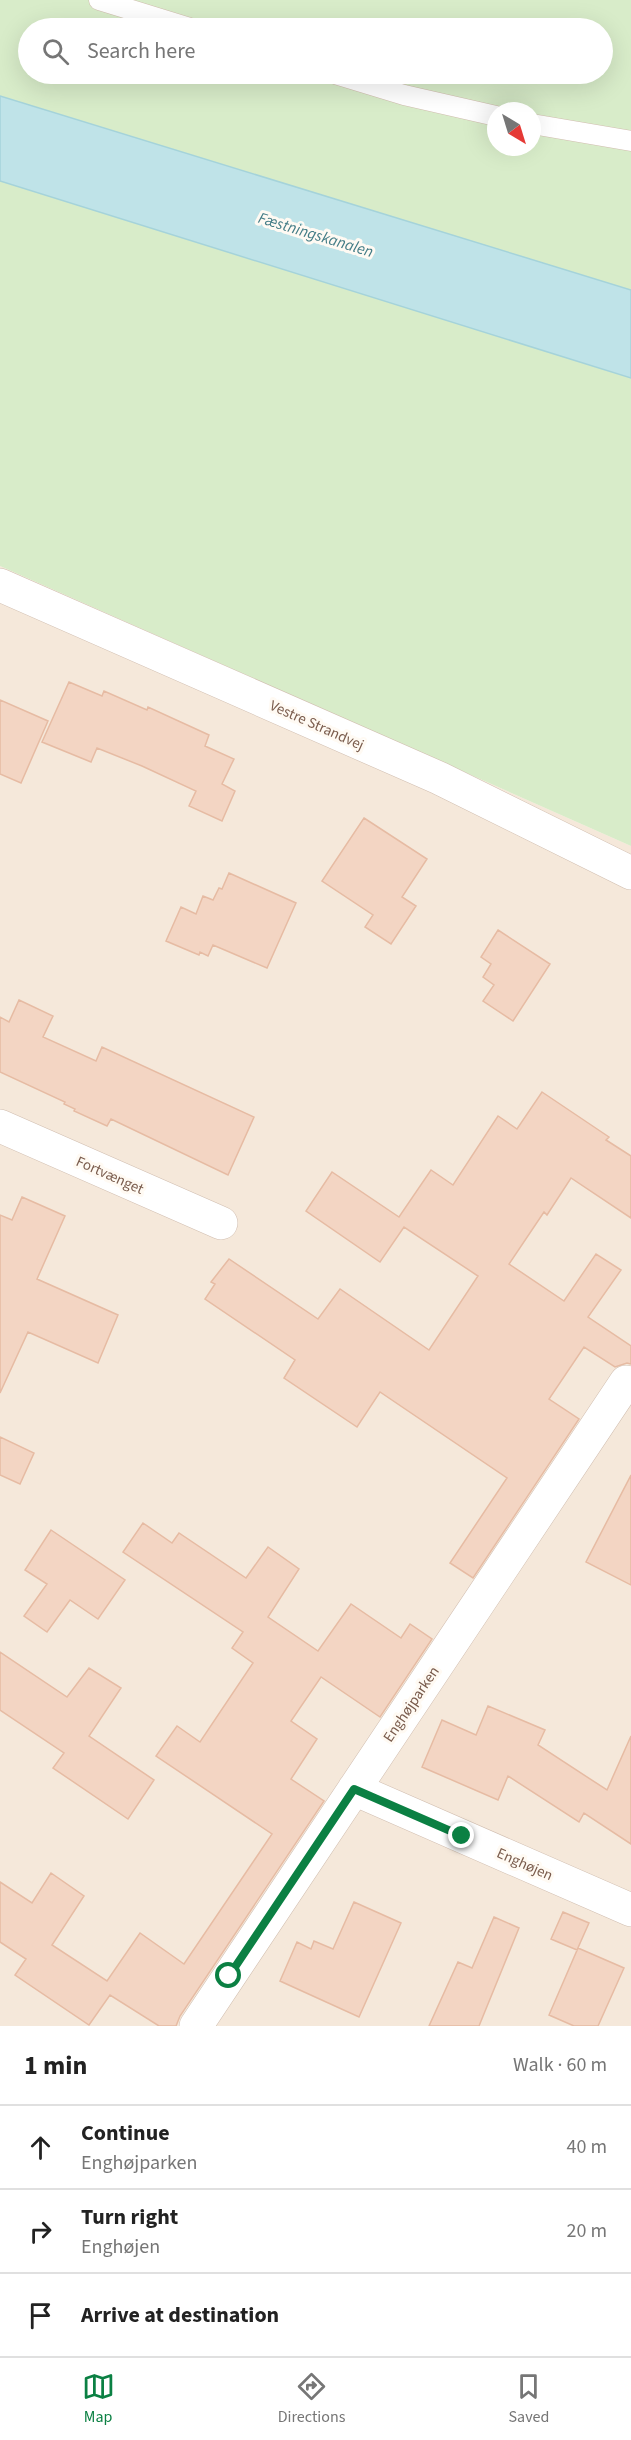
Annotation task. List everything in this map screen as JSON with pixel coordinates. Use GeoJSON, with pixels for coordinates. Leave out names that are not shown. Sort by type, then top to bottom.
{"type":"FeatureCollection","features":[{"type":"Feature","properties":{"kind":"street","name":"Vestre Strandvej"},"geometry":{"type":"LineString","coordinates":[[0,585],[439,778],[631,873]]}},
{"type":"Feature","properties":{"kind":"street","name":"Fortvænget"},"geometry":{"type":"LineString","coordinates":[[0,1126],[221,1223]]}},
{"type":"Feature","properties":{"kind":"street","name":"Enghøjparken"},"geometry":{"type":"LineString","coordinates":[[196,2026],[626,1382]]}},
{"type":"Feature","properties":{"kind":"street","name":"Enghøjen"},"geometry":{"type":"LineString","coordinates":[[354,1789],[631,1910]]}},
{"type":"Feature","properties":{"kind":"lane"},"geometry":{"type":"LineString","coordinates":[[99,0],[158,18]]}},
{"type":"Feature","properties":{"kind":"lane"},"geometry":{"type":"LineString","coordinates":[[368,84],[404,95],[487,114]]}},
{"type":"Feature","properties":{"kind":"lane"},"geometry":{"type":"LineString","coordinates":[[541,126],[631,141]]}},
{"type":"Feature","properties":{"kind":"shaded area"},"geometry":{"type":"Polygon","coordinates":[[[0,566],[631,846],[631,2026],[0,2026],[0,566]]]}},
{"type":"Feature","properties":{"kind":"green space"},"geometry":{"type":"Polygon","coordinates":[[[0,0],[631,0],[631,846],[0,566],[0,0]]]}},
{"type":"Feature","properties":{"kind":"water","name":"Fæstningskanalen"},"geometry":{"type":"Polygon","coordinates":[[[0,96],[631,290],[631,378],[0,181],[0,96]]]}},
{"type":"Feature","properties":{"kind":"building"},"geometry":{"type":"Polygon","coordinates":[[[69,682],[102,696],[104,691],[147,710],[148,707],[209,735],[205,746],[234,759],[222,784],[235,791],[222,821],[189,806],[196,791],[142,766],[97,748],[91,762],[42,742],[69,682]]]}},
{"type":"Feature","properties":{"kind":"building"},"geometry":{"type":"Polygon","coordinates":[[[0,700],[48,721],[21,783],[0,774],[0,700]]]}},
{"type":"Feature","properties":{"kind":"building"},"geometry":{"type":"Polygon","coordinates":[[[364,818],[427,859],[402,897],[416,906],[391,944],[365,927],[373,915],[322,881],[364,818]]]}},
{"type":"Feature","properties":{"kind":"building"},"geometry":{"type":"Polygon","coordinates":[[[229,873],[296,903],[267,968],[213,945],[208,956],[200,952],[199,955],[166,941],[181,907],[196,914],[203,896],[213,900],[219,888],[222,889],[229,873]]]}},
{"type":"Feature","properties":{"kind":"building"},"geometry":{"type":"Polygon","coordinates":[[[498,930],[550,964],[513,1021],[483,1001],[494,985],[483,977],[491,964],[481,957],[498,930]]]}},
{"type":"Feature","properties":{"kind":"building"},"geometry":{"type":"Polygon","coordinates":[[[19,1000],[53,1016],[43,1037],[96,1061],[102,1047],[254,1117],[228,1175],[111,1119],[107,1126],[74,1111],[75,1109],[64,1104],[65,1102],[0,1072],[0,1017],[9,1022],[19,1000]]]}},
{"type":"Feature","properties":{"kind":"building"},"geometry":{"type":"Polygon","coordinates":[[[542,1092],[609,1137],[606,1140],[631,1156],[631,1218],[571,1178],[547,1215],[544,1212],[509,1264],[564,1301],[596,1254],[621,1270],[588,1317],[631,1346],[631,1364],[615,1367],[584,1347],[549,1399],[579,1419],[473,1578],[450,1563],[507,1478],[380,1392],[357,1427],[284,1378],[295,1360],[205,1299],[215,1284],[211,1282],[229,1259],[318,1319],[340,1289],[429,1350],[478,1276],[404,1227],[380,1262],[306,1211],[332,1172],[399,1217],[431,1170],[453,1185],[498,1116],[517,1129],[542,1092]]]}},
{"type":"Feature","properties":{"kind":"building"},"geometry":{"type":"Polygon","coordinates":[[[22,1197],[65,1216],[37,1279],[118,1315],[98,1363],[28,1332],[0,1393],[0,1215],[12,1220],[22,1197]]]}},
{"type":"Feature","properties":{"kind":"building"},"geometry":{"type":"Polygon","coordinates":[[[0,1437],[34,1453],[20,1484],[0,1475],[0,1437]]]}},
{"type":"Feature","properties":{"kind":"building"},"geometry":{"type":"Polygon","coordinates":[[[631,1475],[631,1585],[586,1562],[631,1475]]]}},
{"type":"Feature","properties":{"kind":"building"},"geometry":{"type":"Polygon","coordinates":[[[143,1523],[172,1543],[179,1533],[246,1578],[268,1547],[299,1569],[268,1617],[318,1651],[351,1604],[401,1638],[410,1624],[432,1639],[380,1717],[321,1677],[291,1721],[317,1739],[291,1779],[324,1801],[180,2016],[176,2026],[159,2026],[110,1995],[89,2025],[15,1975],[26,1959],[0,1942],[0,1882],[32,1903],[51,1873],[84,1896],[52,1945],[107,1981],[140,1933],[184,1964],[272,1834],[156,1756],[177,1726],[200,1742],[253,1663],[232,1648],[243,1632],[123,1552],[143,1523]]]}},
{"type":"Feature","properties":{"kind":"building"},"geometry":{"type":"Polygon","coordinates":[[[51,1530],[125,1580],[98,1619],[70,1600],[47,1632],[24,1616],[47,1584],[25,1570],[51,1530]]]}},
{"type":"Feature","properties":{"kind":"building"},"geometry":{"type":"Polygon","coordinates":[[[0,1652],[67,1697],[89,1668],[121,1688],[89,1736],[154,1780],[128,1819],[53,1768],[64,1753],[0,1710],[0,1652]]]}},
{"type":"Feature","properties":{"kind":"building"},"geometry":{"type":"Polygon","coordinates":[[[488,1706],[545,1730],[538,1745],[607,1790],[631,1736],[631,1844],[584,1813],[579,1822],[508,1776],[498,1800],[422,1767],[442,1720],[476,1735],[488,1706]]]}},
{"type":"Feature","properties":{"kind":"building"},"geometry":{"type":"Polygon","coordinates":[[[354,1902],[401,1923],[359,2017],[280,1981],[297,1942],[311,1949],[314,1941],[333,1949],[354,1902]]]}},
{"type":"Feature","properties":{"kind":"building"},"geometry":{"type":"Polygon","coordinates":[[[563,1912],[589,1923],[577,1950],[551,1939],[563,1912]]]}},
{"type":"Feature","properties":{"kind":"building"},"geometry":{"type":"Polygon","coordinates":[[[494,1917],[519,1928],[479,2026],[429,2026],[458,1962],[472,1968],[494,1917]]]}},
{"type":"Feature","properties":{"kind":"building"},"geometry":{"type":"Polygon","coordinates":[[[578,1948],[624,1968],[598,2026],[574,2026],[549,2015],[578,1948]]]}},
{"type":"Feature","properties":{"kind":"route"},"geometry":{"type":"LineString","coordinates":[[229,1976],[354,1789],[462,1836]]}}]}
